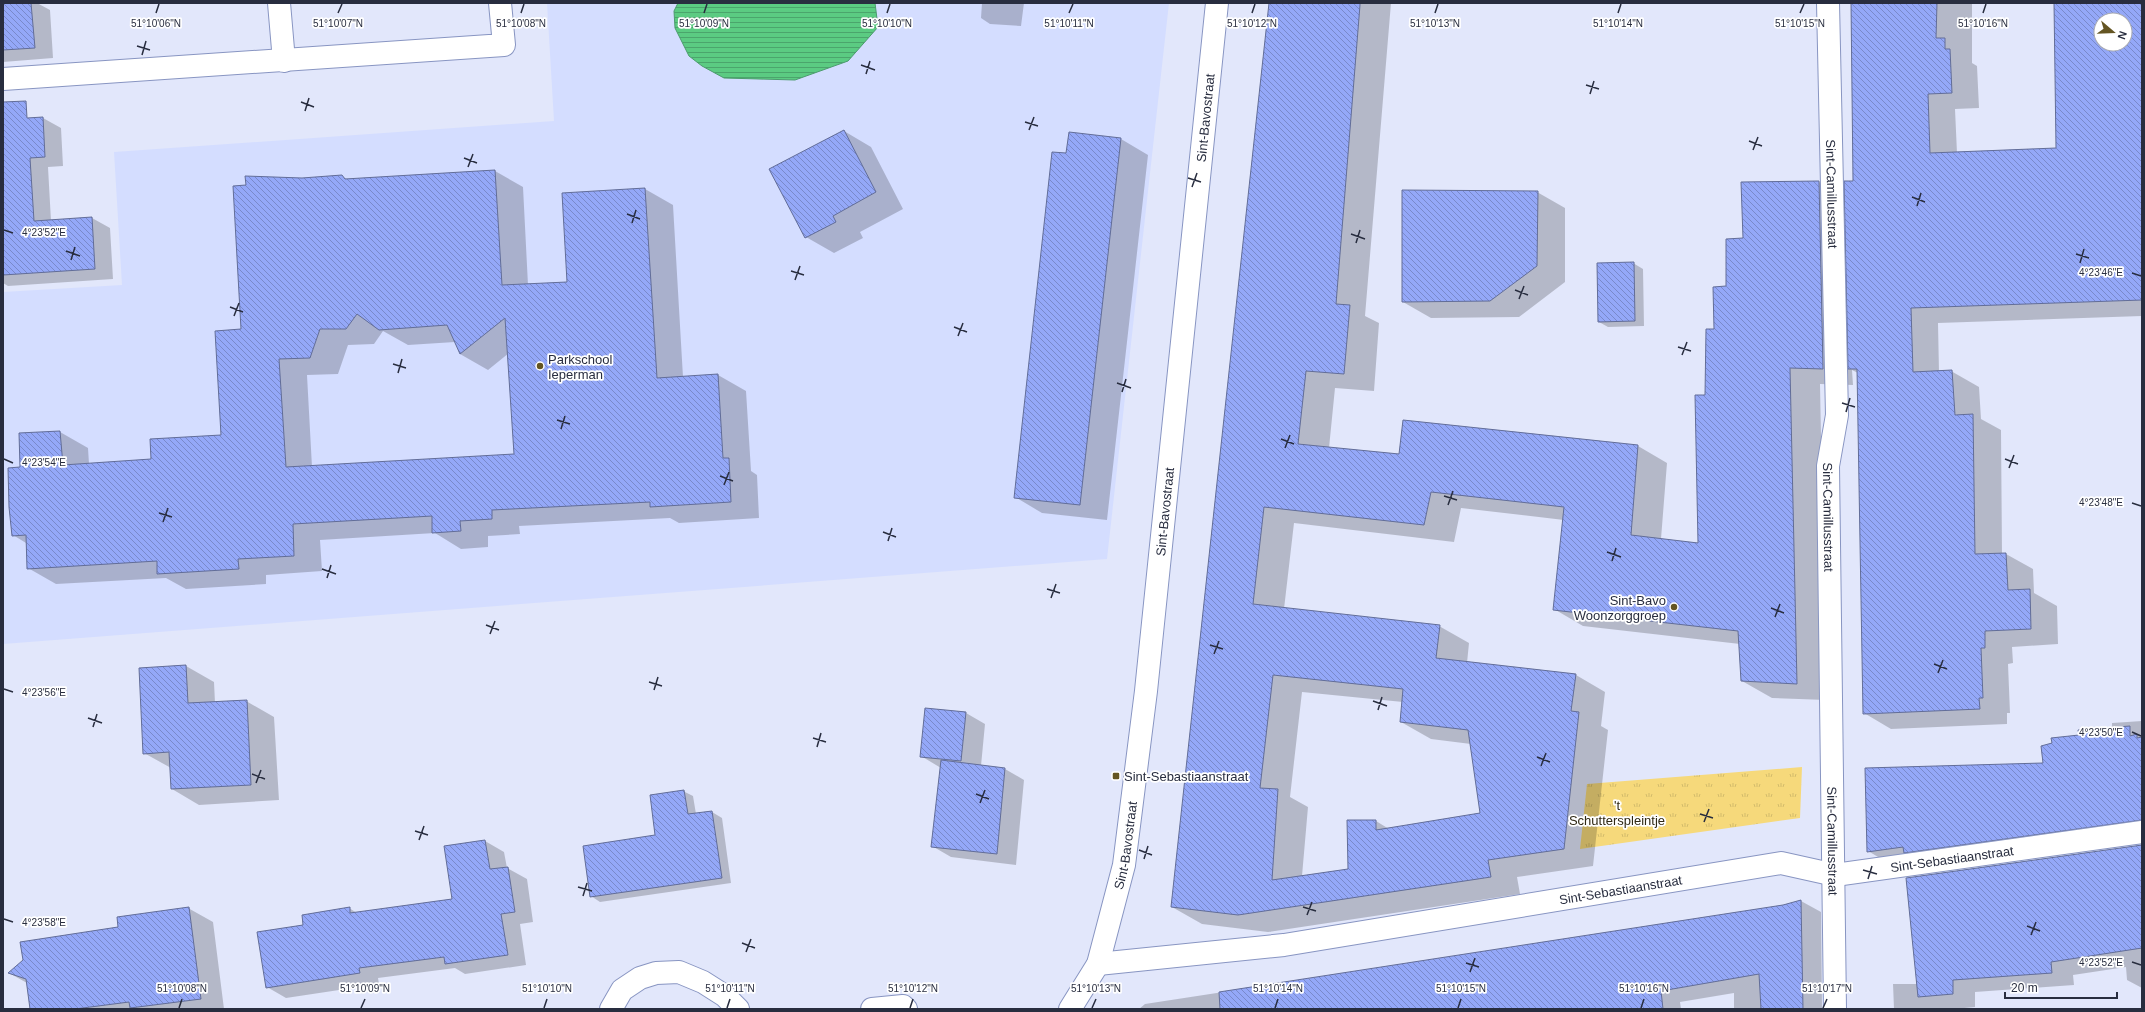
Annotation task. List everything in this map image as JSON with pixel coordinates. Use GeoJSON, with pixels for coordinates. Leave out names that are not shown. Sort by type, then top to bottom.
{"type":"FeatureCollection","features":[{"type":"Feature","properties":{"kind":"street"},"geometry":{"type":"LineString","coordinates":[[279,3],[284,61]]}},
{"type":"Feature","properties":{"kind":"street"},"geometry":{"type":"LineString","coordinates":[[3,78],[504,46],[500,3]]}},
{"type":"Feature","properties":{"kind":"street","name":"Sint-Bavostraat"},"geometry":{"type":"LineString","coordinates":[[1070,1009],[1098,964],[1124,865],[1146,691],[1217,3]]}},
{"type":"Feature","properties":{"kind":"street","name":"Sint-Camillusstraat"},"geometry":{"type":"LineString","coordinates":[[1828,3],[1837,415],[1828,466],[1835,875],[1835,1009]]}},
{"type":"Feature","properties":{"kind":"street","name":"Sint-Sebastiaanstraat"},"geometry":{"type":"LineString","coordinates":[[1098,964],[1284,945],[1781,864],[1835,875],[2142,832]]}},
{"type":"Feature","properties":{"kind":"street"},"geometry":{"type":"LineString","coordinates":[[611,1009],[622,990],[640,978],[656,973],[679,972],[703,982],[725,996],[738,1009]]}},
{"type":"Feature","properties":{"kind":"street"},"geometry":{"type":"LineString","coordinates":[[872,1009],[903,1006],[906,1009]]}},
{"type":"Feature","properties":{"kind":"shaded area"},"geometry":{"type":"Polygon","coordinates":[[[547,3],[1169,3],[1107,559],[3,644],[3,292],[122,285],[114,152],[554,121],[547,3]]]}},
{"type":"Feature","properties":{"kind":"shaded area"},"geometry":{"type":"Polygon","coordinates":[[[678,3],[875,3],[878,27],[848,61],[795,80],[724,78],[702,66],[689,56],[675,28],[674,11],[678,3]]]}},
{"type":"Feature","properties":{"kind":"green space","name":"'t Schutterspleintje"},"geometry":{"type":"Polygon","coordinates":[[[1802,767],[1800,818],[1580,849],[1587,784],[1802,767]]]}},
{"type":"Feature","properties":{"kind":"building"},"geometry":{"type":"Polygon","coordinates":[[[3,3],[31,3],[35,48],[3,50],[3,3]]]}},
{"type":"Feature","properties":{"kind":"building"},"geometry":{"type":"Polygon","coordinates":[[[1269,3],[1360,3],[1336,304],[1350,305],[1344,374],[1306,371],[1298,444],[1399,454],[1403,420],[1638,445],[1631,535],[1698,543],[1695,395],[1705,395],[1706,329],[1714,329],[1713,287],[1726,286],[1726,239],[1743,238],[1741,182],[1819,181],[1823,369],[1790,368],[1797,684],[1741,681],[1738,631],[1553,610],[1564,507],[1431,492],[1424,525],[1264,507],[1253,604],[1440,625],[1436,658],[1576,674],[1571,711],[1579,712],[1564,849],[1488,860],[1491,877],[1238,915],[1171,907],[1269,3]],[[1273,675],[1260,788],[1278,789],[1272,880],[1348,869],[1347,820],[1376,820],[1376,830],[1480,813],[1468,730],[1400,722],[1403,689],[1273,675]]]}},
{"type":"Feature","properties":{"kind":"building"},"geometry":{"type":"Polygon","coordinates":[[[1851,3],[1937,3],[1936,38],[1945,38],[1945,49],[1950,49],[1952,93],[1928,94],[1930,153],[2056,148],[2054,3],[2142,3],[2142,300],[1911,308],[1913,372],[1952,370],[1955,415],[1973,414],[1975,554],[2006,553],[2008,590],[2030,589],[2031,629],[1985,631],[1985,648],[1981,648],[1983,698],[1979,698],[1980,709],[1863,714],[1857,369],[1848,369],[1844,181],[1853,181],[1851,3]]]}},
{"type":"Feature","properties":{"kind":"building"},"geometry":{"type":"Polygon","coordinates":[[[26,101],[27,118],[43,117],[45,157],[30,158],[34,221],[92,217],[95,269],[3,275],[3,102],[26,101]]]}},
{"type":"Feature","properties":{"kind":"building"},"geometry":{"type":"Polygon","coordinates":[[[844,130],[876,192],[833,216],[836,222],[805,238],[769,169],[844,130]]]}},
{"type":"Feature","properties":{"kind":"building"},"geometry":{"type":"Polygon","coordinates":[[[1069,132],[1121,138],[1080,505],[1014,498],[1052,152],[1066,153],[1069,132]]]}},
{"type":"Feature","properties":{"kind":"building","name":"Parkschool Ieperman"},"geometry":{"type":"Polygon","coordinates":[[[495,170],[502,285],[567,282],[562,193],[645,188],[657,378],[718,374],[723,458],[729,458],[731,502],[650,507],[650,502],[492,510],[492,519],[460,521],[461,531],[432,533],[432,516],[293,524],[294,556],[238,559],[239,569],[157,574],[157,561],[27,569],[26,535],[12,536],[9,507],[8,468],[20,467],[19,433],[60,431],[63,465],[151,459],[150,439],[221,435],[215,331],[241,329],[233,186],[246,185],[245,176],[302,178],[342,175],[345,179],[495,170]],[[357,314],[346,329],[320,329],[310,358],[279,359],[286,467],[514,454],[505,318],[460,354],[447,325],[379,330],[357,314]]]}},
{"type":"Feature","properties":{"kind":"building"},"geometry":{"type":"Polygon","coordinates":[[[1402,190],[1538,191],[1537,266],[1490,301],[1402,302],[1402,190]]]}},
{"type":"Feature","properties":{"kind":"building"},"geometry":{"type":"Polygon","coordinates":[[[1634,262],[1635,321],[1598,322],[1597,263],[1634,262]]]}},
{"type":"Feature","properties":{"kind":"building"},"geometry":{"type":"Polygon","coordinates":[[[186,665],[188,703],[247,700],[251,785],[171,789],[169,752],[143,754],[139,668],[186,665]]]}},
{"type":"Feature","properties":{"kind":"building"},"geometry":{"type":"Polygon","coordinates":[[[925,708],[966,712],[961,761],[920,757],[925,708]]]}},
{"type":"Feature","properties":{"kind":"building"},"geometry":{"type":"Polygon","coordinates":[[[2130,726],[2130,736],[2137,734],[2137,738],[2142,737],[2142,820],[1904,853],[1903,847],[1867,852],[1865,768],[2043,763],[2041,746],[2052,743],[2051,738],[2079,735],[2078,730],[2130,726]]]}},
{"type":"Feature","properties":{"kind":"building"},"geometry":{"type":"Polygon","coordinates":[[[941,760],[1005,768],[997,854],[931,847],[941,760]]]}},
{"type":"Feature","properties":{"kind":"building"},"geometry":{"type":"Polygon","coordinates":[[[684,790],[688,814],[712,811],[722,878],[590,897],[583,846],[655,835],[650,795],[684,790]]]}},
{"type":"Feature","properties":{"kind":"building"},"geometry":{"type":"Polygon","coordinates":[[[485,840],[490,869],[508,867],[515,912],[501,914],[508,955],[445,964],[444,957],[359,968],[360,973],[266,988],[257,932],[303,925],[302,915],[350,907],[350,913],[452,899],[444,846],[485,840]]]}},
{"type":"Feature","properties":{"kind":"building"},"geometry":{"type":"Polygon","coordinates":[[[2142,845],[2142,948],[2051,962],[2052,973],[1953,980],[1953,994],[1918,997],[1906,878],[2142,845]]]}},
{"type":"Feature","properties":{"kind":"building"},"geometry":{"type":"Polygon","coordinates":[[[1801,900],[1803,1009],[1761,1009],[1759,974],[1661,991],[1663,1009],[1220,1009],[1219,992],[1783,905],[1801,900]]]}},
{"type":"Feature","properties":{"kind":"building"},"geometry":{"type":"Polygon","coordinates":[[[189,907],[201,999],[130,1008],[129,1002],[75,1009],[30,1009],[26,979],[8,973],[23,960],[20,942],[118,927],[117,917],[189,907]]]}},
{"type":"Feature","properties":{"kind":"place","name":"Parkschool Ieperman"},"geometry":{"type":"Point","coordinates":[540,366]}},
{"type":"Feature","properties":{"kind":"place","name":"Sint-Bavo Woonzorggroep"},"geometry":{"type":"Point","coordinates":[1674,607]}},
{"type":"Feature","properties":{"kind":"place","name":"Sint-Sebastiaanstraat"},"geometry":{"type":"Point","coordinates":[1116,776]}}]}
